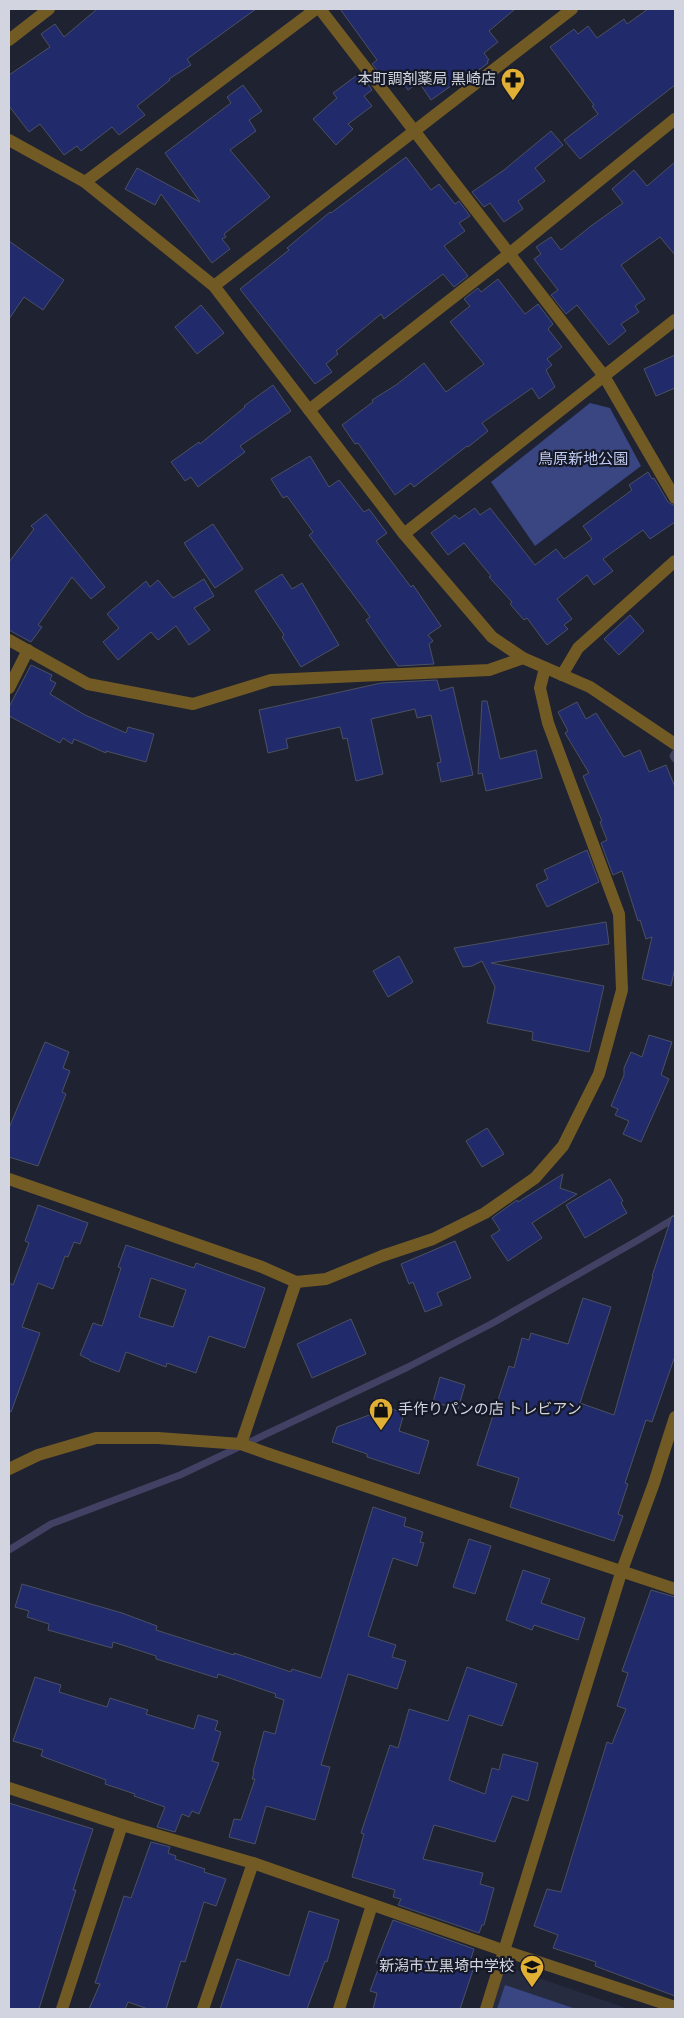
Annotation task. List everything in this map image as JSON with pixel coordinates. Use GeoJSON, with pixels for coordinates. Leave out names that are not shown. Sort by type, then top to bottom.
{"type":"FeatureCollection","features":[{"type":"Feature","properties":{"kind":"street"},"geometry":{"type":"LineString","coordinates":[[9,40],[49,9]]}},
{"type":"Feature","properties":{"kind":"street"},"geometry":{"type":"LineString","coordinates":[[85,182],[316,9]]}},
{"type":"Feature","properties":{"kind":"street"},"geometry":{"type":"LineString","coordinates":[[320,9],[604,376],[675,498]]}},
{"type":"Feature","properties":{"kind":"street"},"geometry":{"type":"LineString","coordinates":[[214,286],[572,9]]}},
{"type":"Feature","properties":{"kind":"street"},"geometry":{"type":"LineString","coordinates":[[309,410],[509,254],[675,119]]}},
{"type":"Feature","properties":{"kind":"street"},"geometry":{"type":"LineString","coordinates":[[10,144],[85,182],[214,286],[404,534],[492,637],[523,658],[590,687],[675,744]]}},
{"type":"Feature","properties":{"kind":"street"},"geometry":{"type":"LineString","coordinates":[[404,534],[675,320]]}},
{"type":"Feature","properties":{"kind":"street"},"geometry":{"type":"LineString","coordinates":[[562,675],[578,648],[675,561]]}},
{"type":"Feature","properties":{"kind":"street"},"geometry":{"type":"LineString","coordinates":[[9,640],[88,684],[193,704],[271,680],[489,670],[523,658]]}},
{"type":"Feature","properties":{"kind":"street"},"geometry":{"type":"LineString","coordinates":[[9,688],[28,650]]}},
{"type":"Feature","properties":{"kind":"street"},"geometry":{"type":"LineString","coordinates":[[9,1179],[253,1264],[296,1282],[326,1279],[382,1256],[433,1239],[485,1213],[535,1178],[562,1146],[599,1074],[622,990],[619,914],[548,722],[540,688],[546,668]]}},
{"type":"Feature","properties":{"kind":"street"},"geometry":{"type":"LineString","coordinates":[[240,1444],[296,1282]]}},
{"type":"Feature","properties":{"kind":"street"},"geometry":{"type":"LineString","coordinates":[[486,2009],[621,1572],[654,1483],[675,1417]]}},
{"type":"Feature","properties":{"kind":"street"},"geometry":{"type":"LineString","coordinates":[[9,1469],[38,1455],[96,1438],[158,1438],[240,1444],[675,1589]]}},
{"type":"Feature","properties":{"kind":"street"},"geometry":{"type":"LineString","coordinates":[[9,1788],[122,1825],[253,1863],[505,1951],[675,2007]]}},
{"type":"Feature","properties":{"kind":"street"},"geometry":{"type":"LineString","coordinates":[[62,2009],[122,1825]]}},
{"type":"Feature","properties":{"kind":"street"},"geometry":{"type":"LineString","coordinates":[[203,2009],[253,1863]]}},
{"type":"Feature","properties":{"kind":"street"},"geometry":{"type":"LineString","coordinates":[[339,2009],[372,1905]]}},
{"type":"Feature","properties":{"kind":"shaded area","name":"新潟市立黒埼中学校"},"geometry":{"type":"Polygon","coordinates":[[[504,1966],[629,2009],[489,2009],[504,1966]]]}},
{"type":"Feature","properties":{"kind":"green space","name":"鳥原新地公園"},"geometry":{"type":"Polygon","coordinates":[[[590,403],[610,408],[641,466],[535,546],[491,482],[590,403]]]}},
{"type":"Feature","properties":{"kind":"green space"},"geometry":{"type":"Polygon","coordinates":[[[505,1985],[576,2009],[497,2009],[505,1985]]]}},
{"type":"Feature","properties":{"kind":"building"},"geometry":{"type":"Polygon","coordinates":[[[97,9],[256,9],[187,59],[191,65],[169,79],[137,106],[145,115],[119,135],[112,127],[81,151],[77,146],[64,155],[40,124],[29,132],[9,106],[9,75],[50,47],[41,34],[55,24],[64,37],[97,9]]]}},
{"type":"Feature","properties":{"kind":"building"},"geometry":{"type":"Polygon","coordinates":[[[340,9],[515,9],[489,31],[498,42],[484,53],[489,60],[487,61],[488,63],[460,84],[458,81],[431,100],[419,82],[408,90],[395,73],[385,80],[372,64],[377,60],[340,9]]]}},
{"type":"Feature","properties":{"kind":"building"},"geometry":{"type":"Polygon","coordinates":[[[648,9],[675,9],[675,85],[580,159],[564,140],[598,114],[592,106],[594,105],[550,47],[574,29],[578,34],[588,26],[597,38],[624,19],[627,24],[648,9]]]}},
{"type":"Feature","properties":{"kind":"building"},"geometry":{"type":"Polygon","coordinates":[[[360,73],[372,90],[364,96],[372,106],[348,124],[353,129],[336,145],[313,119],[337,98],[333,93],[360,73]]]}},
{"type":"Feature","properties":{"kind":"building"},"geometry":{"type":"Polygon","coordinates":[[[243,85],[262,111],[249,120],[256,131],[230,150],[270,197],[224,234],[226,237],[222,239],[230,249],[212,263],[161,194],[155,205],[125,189],[137,168],[200,202],[165,153],[231,103],[227,97],[243,85]]]}},
{"type":"Feature","properties":{"kind":"building"},"geometry":{"type":"Polygon","coordinates":[[[551,131],[563,145],[535,168],[545,181],[518,201],[523,209],[504,222],[490,203],[484,207],[472,192],[504,170],[551,131]]]}},
{"type":"Feature","properties":{"kind":"building"},"geometry":{"type":"Polygon","coordinates":[[[406,157],[431,190],[439,184],[455,204],[459,201],[470,216],[459,223],[465,231],[444,246],[468,276],[454,287],[443,274],[384,319],[381,314],[336,351],[338,354],[326,364],[332,372],[315,384],[240,289],[289,250],[287,248],[330,212],[406,157]]]}},
{"type":"Feature","properties":{"kind":"building"},"geometry":{"type":"Polygon","coordinates":[[[675,162],[675,255],[660,237],[621,265],[645,299],[635,306],[639,312],[621,324],[626,331],[609,345],[577,305],[566,314],[551,295],[558,290],[534,259],[541,254],[536,247],[551,237],[561,250],[623,203],[612,189],[634,170],[647,186],[675,162]]]}},
{"type":"Feature","properties":{"kind":"building"},"geometry":{"type":"Polygon","coordinates":[[[9,241],[64,280],[43,310],[24,297],[9,319],[9,241]]]}},
{"type":"Feature","properties":{"kind":"building"},"geometry":{"type":"Polygon","coordinates":[[[498,279],[525,314],[538,304],[553,324],[548,329],[562,347],[547,359],[552,365],[546,370],[555,387],[539,399],[532,388],[482,423],[488,431],[468,447],[414,487],[411,483],[395,495],[358,443],[355,444],[342,425],[373,402],[372,400],[396,385],[424,363],[446,392],[484,364],[450,322],[470,306],[464,299],[478,288],[481,292],[498,279]]]}},
{"type":"Feature","properties":{"kind":"building"},"geometry":{"type":"Polygon","coordinates":[[[201,305],[224,333],[197,354],[175,327],[201,305]]]}},
{"type":"Feature","properties":{"kind":"building"},"geometry":{"type":"Polygon","coordinates":[[[675,355],[675,388],[656,396],[644,369],[675,355]]]}},
{"type":"Feature","properties":{"kind":"building"},"geometry":{"type":"Polygon","coordinates":[[[273,385],[291,411],[240,446],[245,452],[198,487],[191,477],[185,481],[171,462],[199,442],[200,444],[244,406],[273,385]]]}},
{"type":"Feature","properties":{"kind":"building"},"geometry":{"type":"Polygon","coordinates":[[[310,456],[329,487],[339,480],[364,512],[369,509],[387,533],[376,541],[411,587],[413,585],[441,626],[428,635],[433,641],[429,644],[434,664],[398,666],[366,620],[370,617],[309,535],[313,532],[287,496],[283,498],[271,479],[310,456]]]}},
{"type":"Feature","properties":{"kind":"building"},"geometry":{"type":"Polygon","coordinates":[[[648,472],[652,479],[654,478],[668,502],[675,506],[675,522],[650,539],[643,530],[603,559],[613,571],[594,585],[587,575],[557,599],[572,619],[564,625],[568,629],[547,645],[527,618],[524,620],[510,604],[512,602],[489,577],[491,576],[464,543],[448,555],[431,533],[455,515],[459,519],[475,508],[480,515],[490,508],[535,565],[556,549],[564,559],[592,539],[583,526],[632,490],[629,485],[648,472]]]}},
{"type":"Feature","properties":{"kind":"building"},"geometry":{"type":"Polygon","coordinates":[[[46,514],[105,587],[91,599],[72,577],[38,625],[42,627],[31,642],[9,630],[9,562],[34,529],[31,526],[46,514]]]}},
{"type":"Feature","properties":{"kind":"building"},"geometry":{"type":"Polygon","coordinates":[[[213,524],[243,569],[215,588],[184,543],[213,524]]]}},
{"type":"Feature","properties":{"kind":"building"},"geometry":{"type":"Polygon","coordinates":[[[282,574],[292,589],[302,583],[339,645],[301,667],[282,637],[284,635],[255,591],[282,574]]]}},
{"type":"Feature","properties":{"kind":"building"},"geometry":{"type":"Polygon","coordinates":[[[204,579],[214,596],[194,608],[210,630],[189,645],[176,626],[158,640],[151,632],[118,660],[103,642],[119,628],[107,614],[146,581],[150,587],[158,580],[173,598],[204,579]]]}},
{"type":"Feature","properties":{"kind":"building"},"geometry":{"type":"Polygon","coordinates":[[[630,615],[644,631],[619,655],[604,639],[630,615]]]}},
{"type":"Feature","properties":{"kind":"building"},"geometry":{"type":"Polygon","coordinates":[[[31,665],[52,675],[50,680],[56,683],[50,694],[85,715],[126,733],[128,727],[154,734],[146,762],[106,751],[106,753],[74,739],[72,744],[63,738],[60,743],[9,716],[9,707],[31,665]]]}},
{"type":"Feature","properties":{"kind":"building"},"geometry":{"type":"Polygon","coordinates":[[[437,680],[440,691],[453,687],[473,775],[441,782],[437,763],[441,762],[431,715],[417,718],[415,709],[371,719],[383,774],[356,781],[347,738],[343,739],[340,727],[286,739],[288,748],[268,753],[259,710],[381,683],[437,680]]]}},
{"type":"Feature","properties":{"kind":"building"},"geometry":{"type":"Polygon","coordinates":[[[482,701],[487,701],[500,759],[536,750],[542,778],[486,791],[482,773],[478,774],[482,701]]]}},
{"type":"Feature","properties":{"kind":"building"},"geometry":{"type":"Polygon","coordinates":[[[577,702],[586,719],[596,713],[624,757],[640,750],[649,772],[666,765],[675,787],[675,967],[671,986],[642,979],[652,937],[646,939],[640,920],[638,921],[622,871],[613,875],[601,843],[607,840],[600,822],[602,821],[583,776],[589,773],[565,733],[568,731],[558,712],[577,702]]]}},
{"type":"Feature","properties":{"kind":"building"},"geometry":{"type":"Polygon","coordinates":[[[587,850],[599,882],[547,907],[536,885],[548,879],[544,870],[587,850]]]}},
{"type":"Feature","properties":{"kind":"building"},"geometry":{"type":"Polygon","coordinates":[[[606,922],[609,944],[491,963],[604,986],[589,1052],[532,1040],[533,1032],[487,1023],[495,987],[482,961],[472,966],[463,967],[454,948],[606,922]]]}},
{"type":"Feature","properties":{"kind":"building"},"geometry":{"type":"Polygon","coordinates":[[[399,956],[413,982],[388,997],[373,971],[399,956]]]}},
{"type":"Feature","properties":{"kind":"building"},"geometry":{"type":"Polygon","coordinates":[[[649,1035],[672,1042],[661,1075],[669,1079],[641,1142],[623,1134],[629,1121],[615,1115],[618,1109],[611,1106],[631,1052],[642,1057],[649,1035]]]}},
{"type":"Feature","properties":{"kind":"building"},"geometry":{"type":"Polygon","coordinates":[[[45,1042],[69,1052],[63,1068],[70,1071],[62,1092],[66,1094],[38,1166],[9,1157],[9,1128],[45,1042]]]}},
{"type":"Feature","properties":{"kind":"building"},"geometry":{"type":"Polygon","coordinates":[[[487,1128],[504,1154],[482,1167],[466,1141],[487,1128]]]}},
{"type":"Feature","properties":{"kind":"building"},"geometry":{"type":"Polygon","coordinates":[[[563,1174],[560,1188],[577,1194],[532,1223],[542,1238],[508,1261],[491,1236],[500,1230],[492,1218],[517,1200],[518,1202],[563,1174]]]}},
{"type":"Feature","properties":{"kind":"building"},"geometry":{"type":"Polygon","coordinates":[[[610,1179],[623,1201],[621,1203],[627,1213],[585,1238],[566,1205],[610,1179]]]}},
{"type":"Feature","properties":{"kind":"building"},"geometry":{"type":"Polygon","coordinates":[[[38,1205],[88,1223],[80,1244],[74,1242],[68,1257],[65,1256],[53,1289],[38,1283],[22,1327],[40,1333],[11,1412],[9,1411],[9,1283],[13,1285],[29,1243],[25,1241],[38,1205]]]}},
{"type":"Feature","properties":{"kind":"building"},"geometry":{"type":"Polygon","coordinates":[[[672,1216],[675,1217],[675,1356],[652,1422],[646,1420],[625,1483],[628,1484],[618,1514],[623,1516],[614,1541],[510,1507],[519,1478],[477,1465],[509,1366],[514,1368],[522,1338],[529,1340],[531,1333],[568,1344],[583,1298],[611,1307],[580,1403],[614,1415],[652,1276],[672,1216]]]}},
{"type":"Feature","properties":{"kind":"building"},"geometry":{"type":"Polygon","coordinates":[[[455,1241],[471,1278],[437,1293],[442,1305],[425,1312],[413,1282],[409,1284],[401,1264],[455,1241]]]}},
{"type":"Feature","properties":{"kind":"building"},"geometry":{"type":"Polygon","coordinates":[[[126,1245],[194,1268],[196,1263],[265,1288],[245,1348],[209,1336],[196,1373],[167,1363],[166,1367],[126,1352],[119,1372],[90,1361],[80,1355],[93,1323],[102,1326],[121,1268],[118,1267],[126,1245]],[[151,1278],[139,1317],[173,1327],[186,1290],[151,1278]]]}},
{"type":"Feature","properties":{"kind":"building"},"geometry":{"type":"Polygon","coordinates":[[[351,1319],[366,1354],[312,1378],[297,1344],[351,1319]]]}},
{"type":"Feature","properties":{"kind":"building"},"geometry":{"type":"Polygon","coordinates":[[[440,1377],[465,1385],[458,1409],[433,1402],[440,1377]]]}},
{"type":"Feature","properties":{"kind":"building"},"geometry":{"type":"Polygon","coordinates":[[[382,1406],[404,1413],[399,1431],[429,1441],[419,1474],[367,1457],[367,1454],[332,1442],[337,1427],[380,1411],[382,1406]]]}},
{"type":"Feature","properties":{"kind":"building"},"geometry":{"type":"Polygon","coordinates":[[[373,1507],[406,1518],[404,1526],[423,1532],[420,1542],[424,1543],[417,1566],[393,1558],[368,1636],[396,1645],[392,1657],[406,1661],[397,1689],[348,1674],[321,1765],[330,1767],[315,1820],[266,1806],[255,1844],[229,1837],[234,1819],[241,1820],[255,1779],[252,1779],[253,1772],[264,1731],[275,1734],[284,1700],[275,1697],[276,1694],[218,1674],[217,1678],[156,1659],[156,1656],[113,1642],[112,1648],[48,1630],[49,1624],[27,1617],[29,1611],[15,1607],[22,1584],[122,1613],[157,1626],[156,1630],[234,1655],[234,1653],[291,1672],[292,1669],[321,1678],[373,1507]]]}},
{"type":"Feature","properties":{"kind":"building"},"geometry":{"type":"Polygon","coordinates":[[[469,1539],[491,1546],[475,1594],[453,1587],[469,1539]]]}},
{"type":"Feature","properties":{"kind":"building"},"geometry":{"type":"Polygon","coordinates":[[[523,1570],[550,1579],[541,1603],[585,1618],[578,1640],[534,1625],[532,1630],[506,1620],[523,1570]]]}},
{"type":"Feature","properties":{"kind":"building"},"geometry":{"type":"Polygon","coordinates":[[[651,1590],[675,1597],[675,1996],[595,1966],[596,1962],[553,1948],[558,1935],[534,1926],[547,1889],[561,1892],[607,1742],[612,1744],[626,1709],[617,1706],[628,1673],[622,1671],[651,1590]]]}},
{"type":"Feature","properties":{"kind":"building"},"geometry":{"type":"Polygon","coordinates":[[[467,1667],[517,1684],[502,1726],[469,1715],[449,1780],[485,1794],[492,1768],[499,1770],[503,1754],[538,1763],[528,1801],[512,1796],[495,1842],[434,1825],[423,1859],[483,1873],[480,1884],[494,1888],[484,1925],[482,1925],[479,1933],[398,1905],[401,1899],[393,1897],[395,1890],[352,1877],[364,1834],[361,1833],[390,1745],[398,1748],[409,1709],[448,1721],[467,1667]]]}},
{"type":"Feature","properties":{"kind":"building"},"geometry":{"type":"Polygon","coordinates":[[[35,1677],[61,1685],[59,1692],[107,1707],[110,1698],[148,1710],[146,1714],[194,1729],[198,1715],[218,1721],[215,1730],[221,1732],[212,1761],[219,1763],[199,1814],[192,1811],[189,1817],[182,1814],[175,1832],[157,1827],[165,1807],[105,1784],[106,1780],[41,1756],[43,1750],[13,1741],[35,1677]]]}},
{"type":"Feature","properties":{"kind":"building"},"geometry":{"type":"Polygon","coordinates":[[[9,1803],[93,1829],[73,1890],[76,1890],[39,2009],[9,2009],[9,1803]]]}},
{"type":"Feature","properties":{"kind":"building"},"geometry":{"type":"Polygon","coordinates":[[[151,1842],[170,1847],[168,1853],[176,1856],[175,1859],[205,1869],[204,1872],[226,1879],[216,1906],[204,1902],[185,1962],[181,1961],[166,2009],[148,2009],[128,2002],[125,2009],[89,2009],[100,1984],[95,1983],[124,1896],[131,1898],[151,1842]]]}},
{"type":"Feature","properties":{"kind":"building"},"geometry":{"type":"Polygon","coordinates":[[[309,1911],[339,1920],[327,1962],[325,1961],[307,2009],[220,2009],[237,1959],[289,1976],[309,1911]]]}},
{"type":"Feature","properties":{"kind":"building"},"geometry":{"type":"Polygon","coordinates":[[[393,1920],[474,1949],[468,1968],[473,1970],[460,2009],[373,2009],[377,1993],[370,1991],[380,1964],[376,1963],[393,1920]]]}},
{"type":"Feature","properties":{"kind":"waterway"},"geometry":{"type":"LineString","coordinates":[[675,753],[673,756],[675,759]]}},
{"type":"Feature","properties":{"kind":"waterway"},"geometry":{"type":"LineString","coordinates":[[9,1550],[51,1524],[180,1475],[408,1367],[491,1324],[675,1218]]}},
{"type":"Feature","properties":{"kind":"place","name":"本町調剤薬局 黒崎店"},"geometry":{"type":"Point","coordinates":[513,101]}},
{"type":"Feature","properties":{"kind":"place","name":"手作りパンの店 トレビアン"},"geometry":{"type":"Point","coordinates":[381,1431]}},
{"type":"Feature","properties":{"kind":"place","name":"新潟市立黒埼中学校"},"geometry":{"type":"Point","coordinates":[532,1988]}}]}
